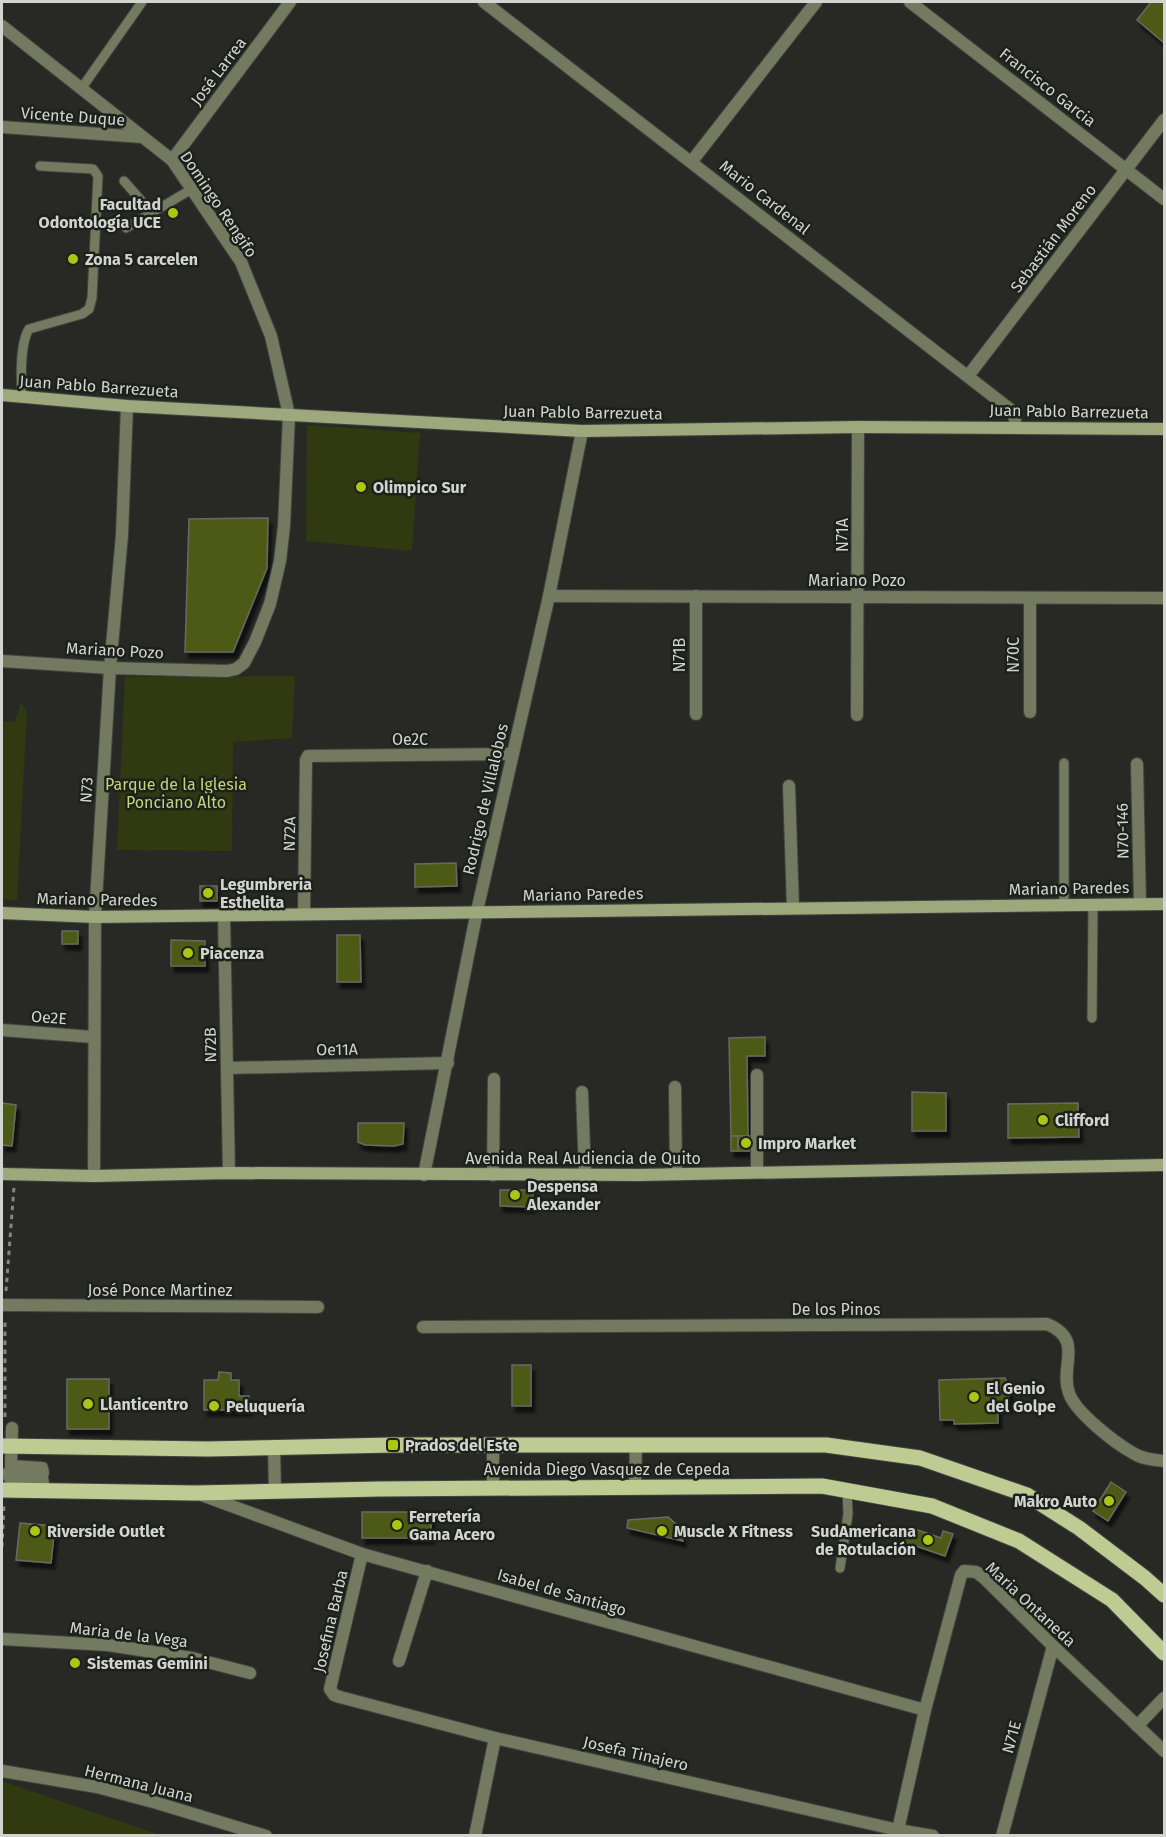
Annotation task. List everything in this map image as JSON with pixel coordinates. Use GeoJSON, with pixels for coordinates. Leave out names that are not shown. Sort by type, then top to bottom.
{"type":"FeatureCollection","features":[{"type":"Feature","properties":{"kind":"main road","name":"Juan Pablo Barrezueta"},"geometry":{"type":"LineString","coordinates":[[2,394],[127,406],[582,431],[858,427],[1164,429]]}},
{"type":"Feature","properties":{"kind":"main road","name":"Mariano Paredes"},"geometry":{"type":"LineString","coordinates":[[2,913],[95,917],[1064,905],[1140,900],[1164,904]]}},
{"type":"Feature","properties":{"kind":"main road","name":"Avenida Real Audiencia de Quito"},"geometry":{"type":"LineString","coordinates":[[2,1174],[94,1176],[230,1173],[585,1175],[1164,1165]]}},
{"type":"Feature","properties":{"kind":"main road","name":"Avenida Diego Vasquez de Cepeda"},"geometry":{"type":"LineString","coordinates":[[7,1446],[208,1449],[493,1444],[826,1445],[920,1458],[1026,1495],[1079,1528],[1164,1595]]}},
{"type":"Feature","properties":{"kind":"main road","name":"Avenida Diego Vasquez de Cepeda"},"geometry":{"type":"LineString","coordinates":[[3,1490],[195,1493],[822,1486],[932,1506],[1019,1540],[1112,1600],[1164,1653]]}},
{"type":"Feature","properties":{"kind":"street","name":"José Larrea"},"geometry":{"type":"LineString","coordinates":[[172,160],[290,2]]}},
{"type":"Feature","properties":{"kind":"street","name":"Mario Cardenal"},"geometry":{"type":"LineString","coordinates":[[484,2],[1011,410],[1015,419],[1015,427]]}},
{"type":"Feature","properties":{"kind":"street"},"geometry":{"type":"LineString","coordinates":[[692,161],[816,2]]}},
{"type":"Feature","properties":{"kind":"street","name":"Francisco Garcia"},"geometry":{"type":"LineString","coordinates":[[910,2],[1164,199]]}},
{"type":"Feature","properties":{"kind":"street","name":"Domingo Rengifo"},"geometry":{"type":"LineString","coordinates":[[2,26],[172,160],[241,262],[271,336],[289,415],[284,526],[280,561],[270,604],[255,642],[244,663],[236,669],[227,671]]}},
{"type":"Feature","properties":{"kind":"street","name":"Sebastián Moreno"},"geometry":{"type":"LineString","coordinates":[[968,376],[1164,120]]}},
{"type":"Feature","properties":{"kind":"street","name":"Vicente Duque"},"geometry":{"type":"LineString","coordinates":[[2,127],[142,137]]}},
{"type":"Feature","properties":{"kind":"street","name":"N73"},"geometry":{"type":"LineString","coordinates":[[94,1176],[95,917],[110,668],[122,535],[127,406]]}},
{"type":"Feature","properties":{"kind":"street","name":"N71A"},"geometry":{"type":"LineString","coordinates":[[857,715],[858,427]]}},
{"type":"Feature","properties":{"kind":"street","name":"Rodrigo de Villalobos"},"geometry":{"type":"LineString","coordinates":[[424,1175],[477,911],[549,596],[582,431]]}},
{"type":"Feature","properties":{"kind":"street","name":"Mariano Pozo"},"geometry":{"type":"LineString","coordinates":[[549,596],[1164,598]]}},
{"type":"Feature","properties":{"kind":"street","name":"N71B"},"geometry":{"type":"LineString","coordinates":[[696,596],[696,714]]}},
{"type":"Feature","properties":{"kind":"street","name":"N70C"},"geometry":{"type":"LineString","coordinates":[[1030,598],[1030,712]]}},
{"type":"Feature","properties":{"kind":"street","name":"Mariano Pozo"},"geometry":{"type":"LineString","coordinates":[[2,661],[110,668],[227,671]]}},
{"type":"Feature","properties":{"kind":"street","name":"Oe2C"},"geometry":{"type":"LineString","coordinates":[[308,756],[512,754]]}},
{"type":"Feature","properties":{"kind":"street","name":"N72A"},"geometry":{"type":"LineString","coordinates":[[304,914],[306,760],[308,756]]}},
{"type":"Feature","properties":{"kind":"street","name":"N70-146"},"geometry":{"type":"LineString","coordinates":[[1137,764],[1140,900]]}},
{"type":"Feature","properties":{"kind":"street"},"geometry":{"type":"LineString","coordinates":[[789,786],[793,908]]}},
{"type":"Feature","properties":{"kind":"street","name":"N72B"},"geometry":{"type":"LineString","coordinates":[[224,916],[230,1173]]}},
{"type":"Feature","properties":{"kind":"street","name":"Oe2E"},"geometry":{"type":"LineString","coordinates":[[2,1030],[93,1037]]}},
{"type":"Feature","properties":{"kind":"street","name":"Oe11A"},"geometry":{"type":"LineString","coordinates":[[227,1068],[448,1063]]}},
{"type":"Feature","properties":{"kind":"street"},"geometry":{"type":"LineString","coordinates":[[757,1075],[757,1173]]}},
{"type":"Feature","properties":{"kind":"street"},"geometry":{"type":"LineString","coordinates":[[493,1175],[494,1078]]}},
{"type":"Feature","properties":{"kind":"street"},"geometry":{"type":"LineString","coordinates":[[675,1087],[676,1174]]}},
{"type":"Feature","properties":{"kind":"street"},"geometry":{"type":"LineString","coordinates":[[582,1092],[585,1175]]}},
{"type":"Feature","properties":{"kind":"street","name":"José Ponce Martinez"},"geometry":{"type":"LineString","coordinates":[[3,1305],[318,1307]]}},
{"type":"Feature","properties":{"kind":"street","name":"De los Pinos"},"geometry":{"type":"LineString","coordinates":[[423,1327],[1047,1324],[1064,1335],[1068,1344],[1067,1389],[1072,1403],[1082,1415],[1134,1454],[1151,1460],[1164,1461]]}},
{"type":"Feature","properties":{"kind":"street"},"geometry":{"type":"LineString","coordinates":[[3,1490],[5,1483],[43,1483],[42,1478],[9,1476],[8,1473],[43,1473],[42,1468],[11,1466],[7,1446],[12,1428]]}},
{"type":"Feature","properties":{"kind":"street"},"geometry":{"type":"LineString","coordinates":[[493,1444],[493,1488]]}},
{"type":"Feature","properties":{"kind":"street"},"geometry":{"type":"LineString","coordinates":[[635,1487],[636,1444]]}},
{"type":"Feature","properties":{"kind":"street"},"geometry":{"type":"LineString","coordinates":[[273,1447],[275,1491]]}},
{"type":"Feature","properties":{"kind":"street","name":"Isabel de Santiago"},"geometry":{"type":"LineString","coordinates":[[195,1493],[363,1554],[925,1710]]}},
{"type":"Feature","properties":{"kind":"street","name":"Josefina Barba"},"geometry":{"type":"LineString","coordinates":[[334,1695],[330,1689],[363,1554]]}},
{"type":"Feature","properties":{"kind":"street"},"geometry":{"type":"LineString","coordinates":[[399,1661],[427,1571]]}},
{"type":"Feature","properties":{"kind":"street","name":"Maria Ontaneda"},"geometry":{"type":"LineString","coordinates":[[898,1830],[925,1710],[961,1575],[964,1571],[976,1572],[983,1577],[1164,1750]]}},
{"type":"Feature","properties":{"kind":"street","name":"Maria de la Vega"},"geometry":{"type":"LineString","coordinates":[[2,1639],[108,1645],[192,1658],[250,1673]]}},
{"type":"Feature","properties":{"kind":"street","name":"N71E"},"geometry":{"type":"LineString","coordinates":[[1002,1836],[1053,1646]]}},
{"type":"Feature","properties":{"kind":"street","name":"Josefa Tinajero"},"geometry":{"type":"LineString","coordinates":[[334,1695],[495,1738],[933,1836]]}},
{"type":"Feature","properties":{"kind":"street"},"geometry":{"type":"LineString","coordinates":[[1137,1726],[1164,1698]]}},
{"type":"Feature","properties":{"kind":"street"},"geometry":{"type":"LineString","coordinates":[[475,1836],[495,1738]]}},
{"type":"Feature","properties":{"kind":"street","name":"Hermana Juana"},"geometry":{"type":"LineString","coordinates":[[2,1771],[97,1787],[266,1836]]}},
{"type":"Feature","properties":{"kind":"lane"},"geometry":{"type":"LineString","coordinates":[[81,89],[142,2]]}},
{"type":"Feature","properties":{"kind":"lane"},"geometry":{"type":"LineString","coordinates":[[22,396],[26,333],[29,329],[82,314],[89,309],[93,288],[98,176],[93,169],[40,166]]}},
{"type":"Feature","properties":{"kind":"lane"},"geometry":{"type":"LineString","coordinates":[[124,181],[152,213]]}},
{"type":"Feature","properties":{"kind":"lane"},"geometry":{"type":"LineString","coordinates":[[126,228],[192,189]]}},
{"type":"Feature","properties":{"kind":"lane"},"geometry":{"type":"LineString","coordinates":[[1064,905],[1065,764]]}},
{"type":"Feature","properties":{"kind":"lane"},"geometry":{"type":"LineString","coordinates":[[1092,1018],[1093,904]]}},
{"type":"Feature","properties":{"kind":"lane"},"geometry":{"type":"LineString","coordinates":[[840,1568],[848,1514],[847,1490]]}},
{"type":"Feature","properties":{"kind":"path"},"geometry":{"type":"LineString","coordinates":[[12,1428],[5,1427],[3,1305],[13,1193]]}},
{"type":"Feature","properties":{"kind":"path"},"geometry":{"type":"LineString","coordinates":[[2,1547],[3,1490]]}},
{"type":"Feature","properties":{"kind":"green space","name":"Olimpico Sur"},"geometry":{"type":"Polygon","coordinates":[[[307,425],[420,433],[412,551],[306,541],[307,425]]]}},
{"type":"Feature","properties":{"kind":"green space","name":"Parque de la Iglesia Ponciano Alto"},"geometry":{"type":"Polygon","coordinates":[[[295,676],[292,738],[233,742],[232,851],[117,850],[125,677],[295,676]]]}},
{"type":"Feature","properties":{"kind":"green space"},"geometry":{"type":"Polygon","coordinates":[[[21,703],[27,711],[17,900],[2,899],[2,721],[15,722],[21,703]]]}},
{"type":"Feature","properties":{"kind":"green space"},"geometry":{"type":"Polygon","coordinates":[[[2,1781],[160,1835],[2,1835],[2,1781]]]}},
{"type":"Feature","properties":{"kind":"building"},"geometry":{"type":"Polygon","coordinates":[[[1151,2],[1164,2],[1164,43],[1137,20],[1151,2]]]}},
{"type":"Feature","properties":{"kind":"building"},"geometry":{"type":"Polygon","coordinates":[[[268,518],[267,568],[233,652],[185,652],[189,519],[268,518]]]}},
{"type":"Feature","properties":{"kind":"building"},"geometry":{"type":"Polygon","coordinates":[[[456,863],[457,886],[415,887],[415,864],[456,863]]]}},
{"type":"Feature","properties":{"kind":"building","name":"Legumbreria Esthelita"},"geometry":{"type":"Polygon","coordinates":[[[200,886],[217,886],[217,901],[200,901],[200,886]]]}},
{"type":"Feature","properties":{"kind":"building"},"geometry":{"type":"Polygon","coordinates":[[[62,931],[78,931],[78,944],[62,944],[62,931]]]}},
{"type":"Feature","properties":{"kind":"building"},"geometry":{"type":"Polygon","coordinates":[[[337,935],[360,935],[361,982],[337,982],[337,935]]]}},
{"type":"Feature","properties":{"kind":"building","name":"Piacenza"},"geometry":{"type":"Polygon","coordinates":[[[171,940],[205,941],[205,966],[171,966],[171,940]]]}},
{"type":"Feature","properties":{"kind":"building"},"geometry":{"type":"Polygon","coordinates":[[[765,1037],[765,1056],[747,1056],[748,1136],[731,1136],[729,1038],[765,1037]]]}},
{"type":"Feature","properties":{"kind":"building"},"geometry":{"type":"Polygon","coordinates":[[[912,1092],[946,1093],[946,1131],[912,1131],[912,1092]]]}},
{"type":"Feature","properties":{"kind":"building"},"geometry":{"type":"Polygon","coordinates":[[[2,1103],[16,1105],[12,1146],[2,1145],[2,1103]]]}},
{"type":"Feature","properties":{"kind":"building","name":"Clifford"},"geometry":{"type":"Polygon","coordinates":[[[1078,1103],[1079,1137],[1008,1138],[1008,1104],[1078,1103]]]}},
{"type":"Feature","properties":{"kind":"building"},"geometry":{"type":"Polygon","coordinates":[[[358,1123],[404,1123],[403,1144],[365,1145],[358,1142],[358,1123]]]}},
{"type":"Feature","properties":{"kind":"building"},"geometry":{"type":"Polygon","coordinates":[[[731,1136],[738,1136],[738,1151],[731,1151],[731,1136]]]}},
{"type":"Feature","properties":{"kind":"building","name":"Impro Market"},"geometry":{"type":"Polygon","coordinates":[[[738,1136],[754,1136],[754,1151],[738,1151],[738,1136]]]}},
{"type":"Feature","properties":{"kind":"building"},"geometry":{"type":"Polygon","coordinates":[[[500,1190],[533,1190],[533,1207],[500,1206],[500,1190]]]}},
{"type":"Feature","properties":{"kind":"building"},"geometry":{"type":"Polygon","coordinates":[[[512,1365],[531,1365],[531,1406],[512,1406],[512,1365]]]}},
{"type":"Feature","properties":{"kind":"building"},"geometry":{"type":"Polygon","coordinates":[[[219,1372],[231,1373],[231,1380],[239,1380],[239,1396],[249,1396],[249,1410],[204,1410],[204,1380],[218,1380],[219,1372]]]}},
{"type":"Feature","properties":{"kind":"building","name":"El Genio del Golpe"},"geometry":{"type":"Polygon","coordinates":[[[1005,1378],[1009,1386],[1009,1407],[998,1407],[998,1423],[954,1424],[954,1420],[940,1420],[939,1380],[1005,1378]]]}},
{"type":"Feature","properties":{"kind":"building","name":"Llanticentro"},"geometry":{"type":"Polygon","coordinates":[[[67,1379],[109,1379],[109,1429],[67,1429],[67,1379]]]}},
{"type":"Feature","properties":{"kind":"building","name":"Makro Auto"},"geometry":{"type":"Polygon","coordinates":[[[1111,1482],[1126,1492],[1108,1521],[1093,1511],[1111,1482]]]}},
{"type":"Feature","properties":{"kind":"building","name":"Ferretería Gama Acero"},"geometry":{"type":"Polygon","coordinates":[[[362,1512],[431,1512],[431,1538],[362,1538],[362,1512]]]}},
{"type":"Feature","properties":{"kind":"building","name":"Muscle X Fitness"},"geometry":{"type":"Polygon","coordinates":[[[668,1517],[681,1528],[683,1541],[627,1528],[628,1520],[668,1517]]]}},
{"type":"Feature","properties":{"kind":"building"},"geometry":{"type":"Polygon","coordinates":[[[20,1523],[55,1526],[51,1563],[16,1560],[20,1523]]]}},
{"type":"Feature","properties":{"kind":"building","name":"SudAmericana de Rotulación"},"geometry":{"type":"Polygon","coordinates":[[[909,1527],[941,1538],[943,1531],[953,1534],[945,1556],[904,1542],[909,1527]]]}},
{"type":"Feature","properties":{"kind":"place","name":"Facultad Odontología UCE"},"geometry":{"type":"Point","coordinates":[173,213]}},
{"type":"Feature","properties":{"kind":"place","name":"Zona 5 carcelen"},"geometry":{"type":"Point","coordinates":[73,259]}},
{"type":"Feature","properties":{"kind":"place","name":"Olimpico Sur"},"geometry":{"type":"Point","coordinates":[361,487]}},
{"type":"Feature","properties":{"kind":"place","name":"Legumbreria Esthelita"},"geometry":{"type":"Point","coordinates":[208,893]}},
{"type":"Feature","properties":{"kind":"place","name":"Piacenza"},"geometry":{"type":"Point","coordinates":[188,953]}},
{"type":"Feature","properties":{"kind":"place","name":"Clifford"},"geometry":{"type":"Point","coordinates":[1043,1120]}},
{"type":"Feature","properties":{"kind":"place","name":"Impro Market"},"geometry":{"type":"Point","coordinates":[746,1143]}},
{"type":"Feature","properties":{"kind":"place","name":"Despensa Alexander"},"geometry":{"type":"Point","coordinates":[515,1195]}},
{"type":"Feature","properties":{"kind":"place","name":"El Genio del Golpe"},"geometry":{"type":"Point","coordinates":[974,1397]}},
{"type":"Feature","properties":{"kind":"place","name":"Llanticentro"},"geometry":{"type":"Point","coordinates":[88,1404]}},
{"type":"Feature","properties":{"kind":"place","name":"Peluquería"},"geometry":{"type":"Point","coordinates":[214,1406]}},
{"type":"Feature","properties":{"kind":"place","name":"Prados del Este"},"geometry":{"type":"Point","coordinates":[393,1445]}},
{"type":"Feature","properties":{"kind":"place","name":"Makro Auto"},"geometry":{"type":"Point","coordinates":[1109,1501]}},
{"type":"Feature","properties":{"kind":"place","name":"Ferretería Gama Acero"},"geometry":{"type":"Point","coordinates":[397,1525]}},
{"type":"Feature","properties":{"kind":"place","name":"Riverside Outlet"},"geometry":{"type":"Point","coordinates":[35,1531]}},
{"type":"Feature","properties":{"kind":"place","name":"Muscle X Fitness"},"geometry":{"type":"Point","coordinates":[662,1531]}},
{"type":"Feature","properties":{"kind":"place","name":"SudAmericana de Rotulación"},"geometry":{"type":"Point","coordinates":[928,1540]}},
{"type":"Feature","properties":{"kind":"place","name":"Sistemas Gemini"},"geometry":{"type":"Point","coordinates":[75,1663]}}]}
